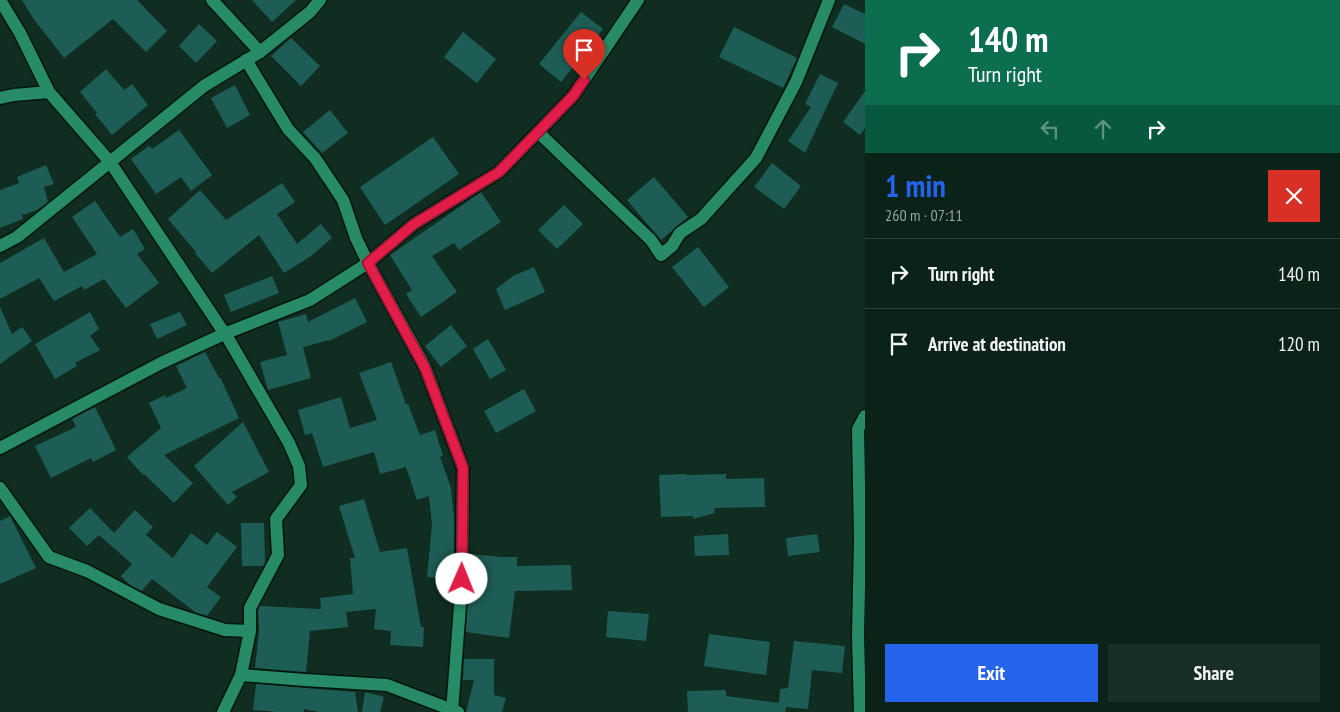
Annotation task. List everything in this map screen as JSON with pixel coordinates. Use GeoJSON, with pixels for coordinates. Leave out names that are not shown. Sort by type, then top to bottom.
{"type":"FeatureCollection","features":[{"type":"Feature","properties":{"kind":"street"},"geometry":{"type":"LineString","coordinates":[[0,0],[20,33],[49,92],[110,162],[224,334],[289,443],[300,466],[301,485],[276,519],[278,555],[250,608],[250,631],[241,674],[222,712]]}},
{"type":"Feature","properties":{"kind":"street"},"geometry":{"type":"LineString","coordinates":[[212,0],[260,52]]}},
{"type":"Feature","properties":{"kind":"street"},"geometry":{"type":"LineString","coordinates":[[0,246],[17,236],[204,86],[260,52],[310,12],[320,0]]}},
{"type":"Feature","properties":{"kind":"street"},"geometry":{"type":"LineString","coordinates":[[0,448],[160,363],[224,334],[310,300],[368,263],[414,224],[499,172],[573,96],[638,0]]}},
{"type":"Feature","properties":{"kind":"street"},"geometry":{"type":"LineString","coordinates":[[538,132],[651,240],[661,255],[672,246],[680,233],[701,218],[756,158],[796,82],[829,0]]}},
{"type":"Feature","properties":{"kind":"street"},"geometry":{"type":"LineString","coordinates":[[241,674],[387,685],[454,711],[462,579],[463,468],[425,368],[368,263],[356,238],[343,200],[315,158],[288,129],[246,60]]}},
{"type":"Feature","properties":{"kind":"street"},"geometry":{"type":"LineString","coordinates":[[0,98],[49,92]]}},
{"type":"Feature","properties":{"kind":"street"},"geometry":{"type":"LineString","coordinates":[[860,712],[858,429],[865,416]]}},
{"type":"Feature","properties":{"kind":"street"},"geometry":{"type":"LineString","coordinates":[[0,488],[49,557],[87,571],[159,609],[225,630],[250,631]]}},
{"type":"Feature","properties":{"kind":"building"},"geometry":{"type":"Polygon","coordinates":[[[22,0],[137,0],[167,31],[146,52],[113,19],[64,58],[33,18],[22,0]]]}},
{"type":"Feature","properties":{"kind":"building"},"geometry":{"type":"Polygon","coordinates":[[[252,0],[296,0],[272,22],[252,0]]]}},
{"type":"Feature","properties":{"kind":"building"},"geometry":{"type":"Polygon","coordinates":[[[844,4],[865,14],[865,44],[832,27],[844,4]]]}},
{"type":"Feature","properties":{"kind":"building"},"geometry":{"type":"Polygon","coordinates":[[[581,12],[603,29],[561,82],[539,64],[581,12]]]}},
{"type":"Feature","properties":{"kind":"building"},"geometry":{"type":"Polygon","coordinates":[[[199,24],[217,41],[196,63],[179,46],[199,24]]]}},
{"type":"Feature","properties":{"kind":"building"},"geometry":{"type":"Polygon","coordinates":[[[734,27],[797,58],[783,88],[719,57],[734,27]]]}},
{"type":"Feature","properties":{"kind":"building"},"geometry":{"type":"Polygon","coordinates":[[[463,32],[496,59],[477,83],[444,57],[463,32]]]}},
{"type":"Feature","properties":{"kind":"building"},"geometry":{"type":"Polygon","coordinates":[[[291,38],[320,66],[301,86],[271,56],[291,38]]]}},
{"type":"Feature","properties":{"kind":"building"},"geometry":{"type":"Polygon","coordinates":[[[106,69],[124,90],[132,84],[148,105],[112,135],[80,92],[106,69]]]}},
{"type":"Feature","properties":{"kind":"building"},"geometry":{"type":"Polygon","coordinates":[[[820,74],[838,83],[805,153],[788,141],[811,107],[805,104],[820,74]]]}},
{"type":"Feature","properties":{"kind":"building"},"geometry":{"type":"Polygon","coordinates":[[[235,85],[250,115],[227,128],[211,98],[235,85]]]}},
{"type":"Feature","properties":{"kind":"building"},"geometry":{"type":"Polygon","coordinates":[[[865,91],[865,128],[860,135],[843,122],[865,91]]]}},
{"type":"Feature","properties":{"kind":"building"},"geometry":{"type":"Polygon","coordinates":[[[330,110],[348,133],[322,153],[303,132],[330,110]]]}},
{"type":"Feature","properties":{"kind":"building"},"geometry":{"type":"Polygon","coordinates":[[[179,130],[212,175],[191,191],[181,177],[156,194],[131,159],[149,146],[152,149],[179,130]]]}},
{"type":"Feature","properties":{"kind":"building"},"geometry":{"type":"Polygon","coordinates":[[[433,137],[459,174],[385,225],[360,187],[433,137]]]}},
{"type":"Feature","properties":{"kind":"building"},"geometry":{"type":"Polygon","coordinates":[[[772,163],[801,186],[784,209],[754,187],[772,163]]]}},
{"type":"Feature","properties":{"kind":"building"},"geometry":{"type":"Polygon","coordinates":[[[46,165],[54,184],[44,187],[48,202],[37,210],[22,215],[23,219],[0,228],[0,190],[19,183],[17,177],[46,165]]]}},
{"type":"Feature","properties":{"kind":"building"},"geometry":{"type":"Polygon","coordinates":[[[654,177],[688,217],[661,240],[627,200],[654,177]]]}},
{"type":"Feature","properties":{"kind":"building"},"geometry":{"type":"Polygon","coordinates":[[[282,183],[295,202],[277,214],[297,244],[321,224],[332,238],[311,256],[284,273],[259,235],[212,273],[168,219],[200,190],[226,220],[282,183]]]}},
{"type":"Feature","properties":{"kind":"building"},"geometry":{"type":"Polygon","coordinates":[[[481,192],[501,222],[459,250],[454,243],[432,256],[457,292],[421,317],[406,294],[412,290],[390,255],[481,192]]]}},
{"type":"Feature","properties":{"kind":"building"},"geometry":{"type":"Polygon","coordinates":[[[95,201],[120,237],[133,229],[145,249],[137,254],[159,283],[126,308],[104,279],[84,290],[82,286],[54,301],[39,278],[0,299],[0,263],[44,238],[64,272],[97,254],[72,217],[95,201]]]}},
{"type":"Feature","properties":{"kind":"building"},"geometry":{"type":"Polygon","coordinates":[[[564,205],[583,224],[557,249],[538,230],[564,205]]]}},
{"type":"Feature","properties":{"kind":"building"},"geometry":{"type":"Polygon","coordinates":[[[698,247],[729,287],[704,307],[672,267],[698,247]]]}},
{"type":"Feature","properties":{"kind":"building"},"geometry":{"type":"Polygon","coordinates":[[[534,267],[545,292],[505,310],[496,289],[513,276],[534,267]]]}},
{"type":"Feature","properties":{"kind":"building"},"geometry":{"type":"Polygon","coordinates":[[[272,276],[279,293],[231,312],[224,295],[272,276]]]}},
{"type":"Feature","properties":{"kind":"building"},"geometry":{"type":"Polygon","coordinates":[[[355,298],[367,322],[329,341],[303,347],[311,378],[268,390],[260,362],[287,355],[278,322],[306,314],[308,322],[355,298]]]}},
{"type":"Feature","properties":{"kind":"building"},"geometry":{"type":"Polygon","coordinates":[[[0,307],[12,334],[22,327],[32,341],[0,364],[0,307]]]}},
{"type":"Feature","properties":{"kind":"building"},"geometry":{"type":"Polygon","coordinates":[[[90,312],[99,329],[90,336],[100,350],[75,363],[77,366],[55,379],[35,344],[90,312]]]}},
{"type":"Feature","properties":{"kind":"building"},"geometry":{"type":"Polygon","coordinates":[[[180,312],[187,325],[157,339],[150,324],[180,312]]]}},
{"type":"Feature","properties":{"kind":"building"},"geometry":{"type":"Polygon","coordinates":[[[451,325],[467,346],[441,367],[425,346],[451,325]]]}},
{"type":"Feature","properties":{"kind":"building"},"geometry":{"type":"Polygon","coordinates":[[[488,339],[506,370],[490,379],[473,349],[488,339]]]}},
{"type":"Feature","properties":{"kind":"building"},"geometry":{"type":"Polygon","coordinates":[[[205,352],[220,377],[239,418],[164,455],[193,483],[174,503],[143,475],[127,457],[161,428],[149,403],[165,395],[166,398],[187,388],[176,366],[205,352]]]}},
{"type":"Feature","properties":{"kind":"building"},"geometry":{"type":"Polygon","coordinates":[[[391,362],[406,404],[408,404],[420,435],[435,430],[443,456],[440,457],[451,488],[454,519],[454,580],[427,577],[432,525],[429,496],[417,500],[406,467],[380,474],[374,452],[323,467],[312,433],[305,435],[298,410],[341,397],[350,428],[377,420],[359,373],[391,362]]]}},
{"type":"Feature","properties":{"kind":"building"},"geometry":{"type":"Polygon","coordinates":[[[524,389],[536,411],[496,433],[484,411],[524,389]]]}},
{"type":"Feature","properties":{"kind":"building"},"geometry":{"type":"Polygon","coordinates":[[[95,407],[116,450],[93,462],[91,458],[51,478],[35,446],[76,427],[72,419],[95,407]]]}},
{"type":"Feature","properties":{"kind":"building"},"geometry":{"type":"Polygon","coordinates":[[[243,422],[269,472],[232,492],[237,497],[228,505],[194,466],[243,422]]]}},
{"type":"Feature","properties":{"kind":"building"},"geometry":{"type":"Polygon","coordinates":[[[726,474],[726,479],[764,478],[765,507],[714,508],[715,513],[693,519],[693,516],[661,517],[659,475],[726,474]]]}},
{"type":"Feature","properties":{"kind":"building"},"geometry":{"type":"Polygon","coordinates":[[[364,499],[380,552],[407,548],[421,627],[424,627],[423,647],[390,645],[391,631],[374,629],[376,609],[346,612],[348,627],[310,631],[306,672],[255,668],[259,631],[258,610],[260,606],[321,609],[320,598],[353,594],[350,558],[355,558],[339,506],[364,499]]]}},
{"type":"Feature","properties":{"kind":"building"},"geometry":{"type":"Polygon","coordinates":[[[90,508],[114,533],[135,510],[153,527],[146,535],[173,558],[191,533],[207,545],[217,532],[237,547],[207,587],[221,597],[207,616],[195,612],[152,579],[142,591],[130,585],[121,576],[132,564],[99,535],[87,546],[69,528],[90,508]]]}},
{"type":"Feature","properties":{"kind":"building"},"geometry":{"type":"Polygon","coordinates":[[[10,516],[36,568],[0,584],[0,521],[10,516]]]}},
{"type":"Feature","properties":{"kind":"building"},"geometry":{"type":"Polygon","coordinates":[[[241,523],[264,523],[265,562],[263,566],[242,566],[241,523]]]}},
{"type":"Feature","properties":{"kind":"building"},"geometry":{"type":"Polygon","coordinates":[[[728,534],[729,555],[695,556],[694,536],[728,534]]]}},
{"type":"Feature","properties":{"kind":"building"},"geometry":{"type":"Polygon","coordinates":[[[817,534],[820,552],[788,556],[786,538],[817,534]]]}},
{"type":"Feature","properties":{"kind":"building"},"geometry":{"type":"Polygon","coordinates":[[[470,554],[517,557],[517,566],[571,565],[572,590],[515,591],[509,638],[466,632],[470,554]]]}},
{"type":"Feature","properties":{"kind":"building"},"geometry":{"type":"Polygon","coordinates":[[[608,611],[649,614],[646,641],[606,637],[608,611]]]}},
{"type":"Feature","properties":{"kind":"building"},"geometry":{"type":"Polygon","coordinates":[[[709,634],[770,642],[766,675],[704,666],[709,634]]]}},
{"type":"Feature","properties":{"kind":"building"},"geometry":{"type":"Polygon","coordinates":[[[794,641],[845,646],[842,673],[812,670],[808,709],[786,707],[785,712],[688,712],[687,691],[726,690],[726,696],[779,703],[780,689],[788,688],[794,641]]]}},
{"type":"Feature","properties":{"kind":"building"},"geometry":{"type":"Polygon","coordinates":[[[464,659],[494,659],[494,695],[506,698],[502,712],[466,712],[474,680],[463,680],[464,659]]]}},
{"type":"Feature","properties":{"kind":"building"},"geometry":{"type":"Polygon","coordinates":[[[256,684],[355,692],[358,712],[319,712],[304,709],[304,712],[253,710],[256,684]]]}},
{"type":"Feature","properties":{"kind":"building"},"geometry":{"type":"Polygon","coordinates":[[[365,692],[384,697],[380,712],[362,712],[365,692]]]}},
{"type":"Feature","properties":{"kind":"route"},"geometry":{"type":"LineString","coordinates":[[462,579],[463,468],[425,368],[368,263],[414,224],[499,172],[573,96],[584,80]]}}]}
